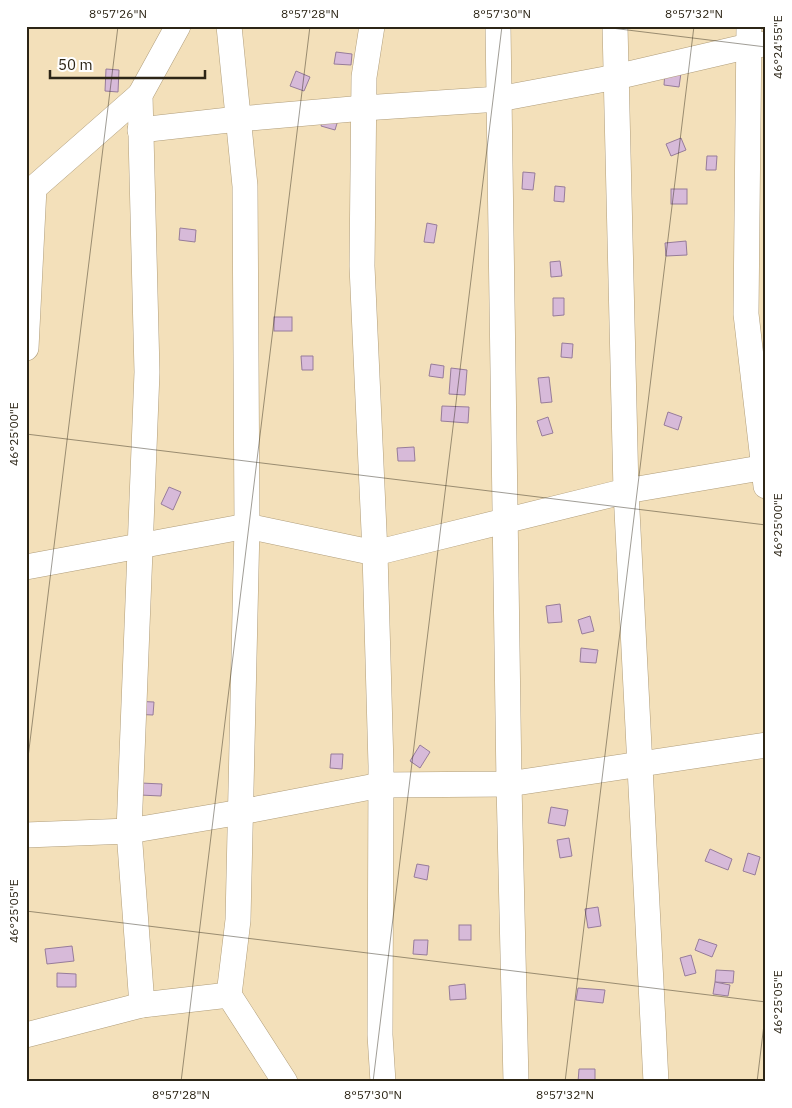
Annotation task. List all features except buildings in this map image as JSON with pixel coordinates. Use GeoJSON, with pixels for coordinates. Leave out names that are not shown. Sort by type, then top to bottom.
{"type":"FeatureCollection","features":[{"type":"Feature","properties":{"kind":"street"},"geometry":{"type":"LineString","coordinates":[[26,348],[28,262],[34,188],[140,94],[178,26]]}},
{"type":"Feature","properties":{"kind":"street"},"geometry":{"type":"LineString","coordinates":[[229,26],[245,186],[247,526],[238,920],[229,994],[285,1082]]}},
{"type":"Feature","properties":{"kind":"street"},"geometry":{"type":"LineString","coordinates":[[372,26],[364,78],[362,266],[375,553],[381,785],[380,1035],[383,1082]]}},
{"type":"Feature","properties":{"kind":"street"},"geometry":{"type":"LineString","coordinates":[[498,26],[509,784],[516,1082]]}},
{"type":"Feature","properties":{"kind":"street"},"geometry":{"type":"LineString","coordinates":[[615,26],[626,491],[656,1082]]}},
{"type":"Feature","properties":{"kind":"street"},"geometry":{"type":"LineString","coordinates":[[26,567],[247,526],[375,553],[626,491],[765,473],[746,314],[755,39],[616,77],[499,99],[364,108],[140,130]]}},
{"type":"Feature","properties":{"kind":"street"},"geometry":{"type":"LineString","coordinates":[[140,94],[147,372],[129,831],[142,1005]]}},
{"type":"Feature","properties":{"kind":"street"},"geometry":{"type":"LineString","coordinates":[[26,835],[129,831],[381,785],[509,784],[766,744]]}},
{"type":"Feature","properties":{"kind":"street"},"geometry":{"type":"LineString","coordinates":[[26,1035],[142,1005],[229,994]]}}]}
